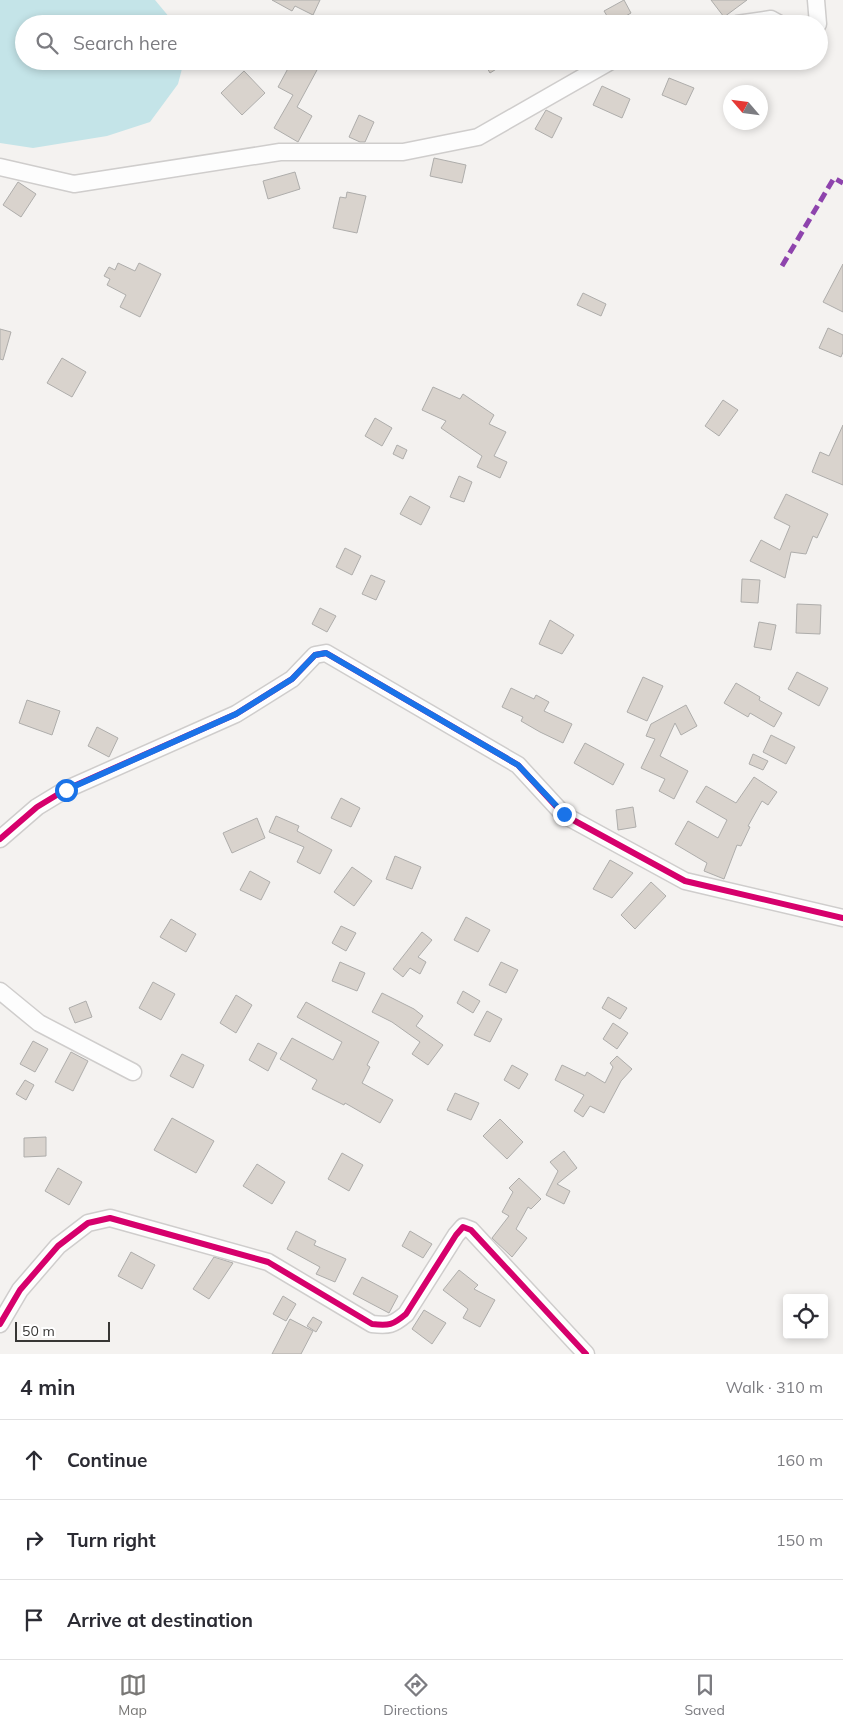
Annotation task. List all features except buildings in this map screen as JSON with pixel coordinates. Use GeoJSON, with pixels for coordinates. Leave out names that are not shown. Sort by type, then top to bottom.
{"type":"FeatureCollection","features":[{"type":"Feature","properties":{"kind":"street"},"geometry":{"type":"LineString","coordinates":[[816,0],[817,15]]}},
{"type":"Feature","properties":{"kind":"street"},"geometry":{"type":"LineString","coordinates":[[0,167],[74,184],[280,152],[403,152],[478,137],[595,70]]}},
{"type":"Feature","properties":{"kind":"street"},"geometry":{"type":"LineString","coordinates":[[0,839],[37,807],[66,790],[236,714],[292,679],[315,655],[326,653],[518,765],[564,814],[685,881],[843,918]]}},
{"type":"Feature","properties":{"kind":"street"},"geometry":{"type":"LineString","coordinates":[[0,991],[39,1023],[133,1072]]}},
{"type":"Feature","properties":{"kind":"street"},"geometry":{"type":"LineString","coordinates":[[0,1324],[20,1290],[58,1246],[88,1222],[110,1218],[268,1262],[372,1324],[384,1325],[394,1324],[406,1314],[463,1227],[471,1230],[586,1354]]}},
{"type":"Feature","properties":{"kind":"water"},"geometry":{"type":"Polygon","coordinates":[[[0,0],[155,0],[168,15],[15,15],[15,70],[182,70],[178,84],[150,122],[107,136],[33,148],[0,143],[0,0]]]}},
{"type":"Feature","properties":{"kind":"marked path"},"geometry":{"type":"LineString","coordinates":[[782,266],[834,178],[843,183]]}},
{"type":"Feature","properties":{"kind":"cycle path"},"geometry":{"type":"LineString","coordinates":[[0,839],[37,807],[65,790],[236,714],[292,679],[315,655],[326,653],[518,765],[564,815],[685,881],[843,918]]}},
{"type":"Feature","properties":{"kind":"cycle path"},"geometry":{"type":"LineString","coordinates":[[0,1324],[20,1290],[58,1246],[88,1223],[110,1218],[268,1262],[372,1324],[383,1325],[394,1323],[406,1314],[463,1227],[471,1230],[586,1354]]}},
{"type":"Feature","properties":{"kind":"route"},"geometry":{"type":"LineString","coordinates":[[66,790],[236,714],[292,679],[315,655],[326,653],[518,765],[564,814]]}}]}
